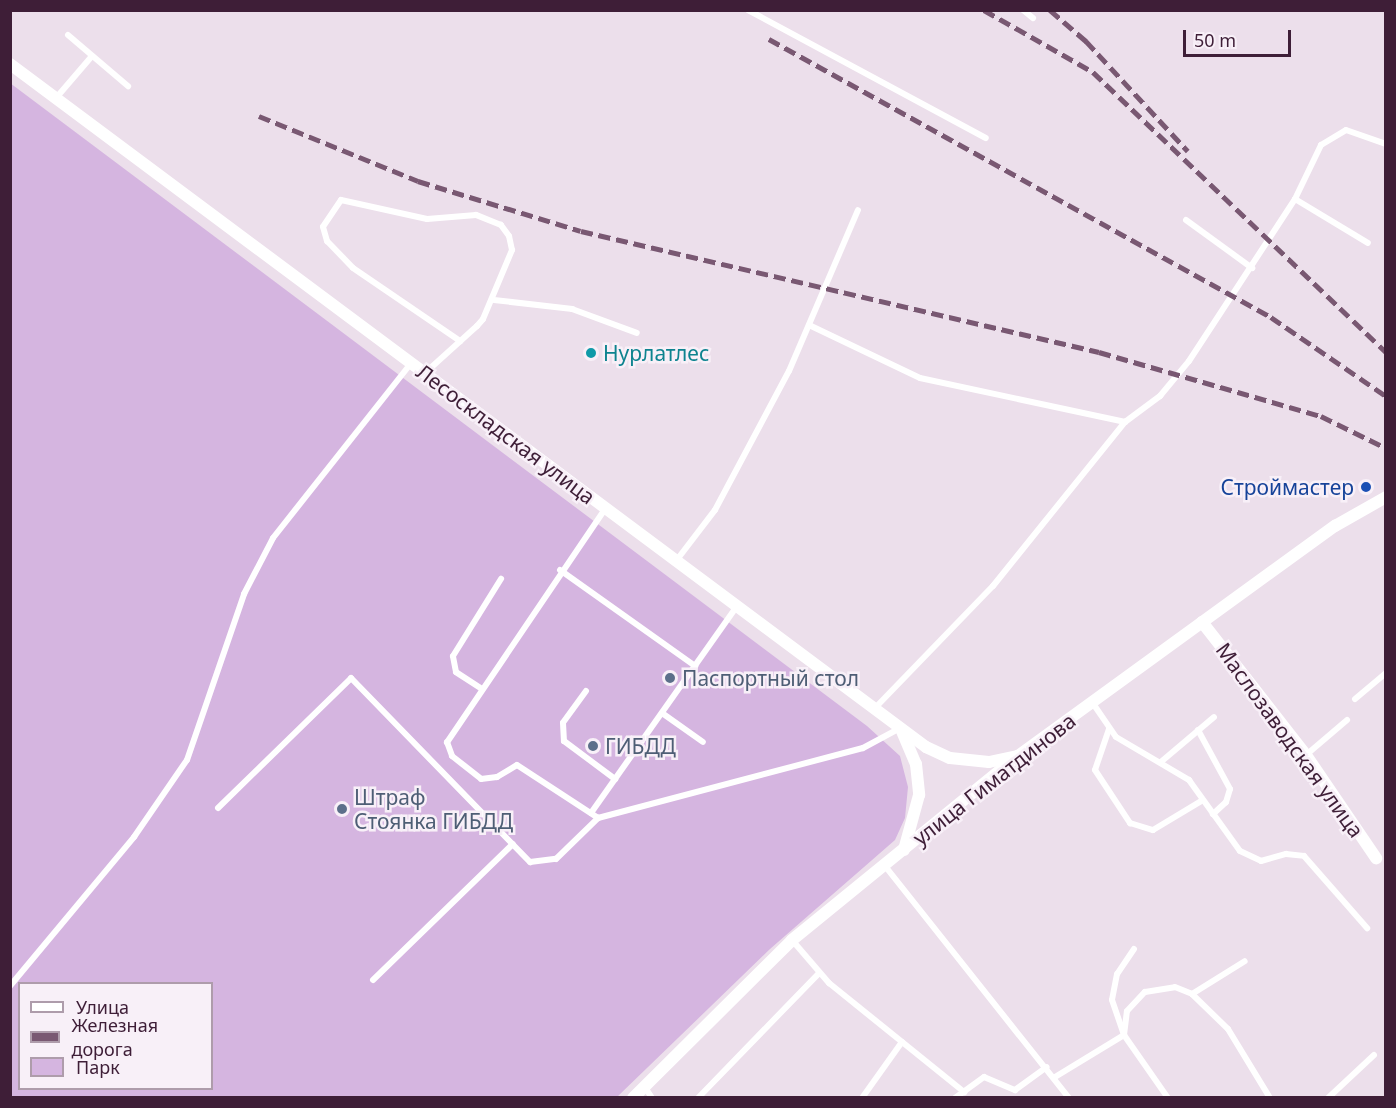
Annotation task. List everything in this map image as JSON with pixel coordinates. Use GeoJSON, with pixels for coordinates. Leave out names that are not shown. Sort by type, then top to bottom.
{"type":"FeatureCollection","features":[{"type":"Feature","properties":{"kind":"street","name":"Лесоскладская улица"},"geometry":{"type":"LineString","coordinates":[[10,64],[900,728],[950,758],[989,762],[1018,756]]}},
{"type":"Feature","properties":{"kind":"street","name":"улица Гиматдинова"},"geometry":{"type":"LineString","coordinates":[[633,1098],[792,940],[1018,756],[1335,526],[1386,497]]}},
{"type":"Feature","properties":{"kind":"street","name":"Маслозаводская улица"},"geometry":{"type":"LineString","coordinates":[[1202,622],[1306,755],[1376,858]]}},
{"type":"Feature","properties":{"kind":"street"},"geometry":{"type":"LineString","coordinates":[[900,728],[916,764],[919,795],[903,851]]}},
{"type":"Feature","properties":{"kind":"lane"},"geometry":{"type":"LineString","coordinates":[[748,10],[986,138]]}},
{"type":"Feature","properties":{"kind":"lane"},"geometry":{"type":"LineString","coordinates":[[1023,10],[1033,18]]}},
{"type":"Feature","properties":{"kind":"lane"},"geometry":{"type":"LineString","coordinates":[[68,35],[128,86]]}},
{"type":"Feature","properties":{"kind":"lane"},"geometry":{"type":"LineString","coordinates":[[56,98],[92,56]]}},
{"type":"Feature","properties":{"kind":"lane"},"geometry":{"type":"LineString","coordinates":[[874,709],[993,586],[1125,422],[1160,396],[1189,361],[1295,200],[1321,145],[1333,134],[1364,132],[1386,144]]}},
{"type":"Feature","properties":{"kind":"lane"},"geometry":{"type":"LineString","coordinates":[[425,373],[460,341],[494,300],[512,250],[501,225],[476,215],[418,218],[348,198],[336,206],[324,227],[327,241],[353,268],[460,341]]}},
{"type":"Feature","properties":{"kind":"lane"},"geometry":{"type":"LineString","coordinates":[[1295,200],[1368,243]]}},
{"type":"Feature","properties":{"kind":"lane"},"geometry":{"type":"LineString","coordinates":[[676,561],[715,510],[809,325],[858,210]]}},
{"type":"Feature","properties":{"kind":"lane"},"geometry":{"type":"LineString","coordinates":[[1186,220],[1252,268]]}},
{"type":"Feature","properties":{"kind":"lane"},"geometry":{"type":"LineString","coordinates":[[494,300],[572,309],[637,333]]}},
{"type":"Feature","properties":{"kind":"lane"},"geometry":{"type":"LineString","coordinates":[[809,325],[920,378],[1125,422]]}},
{"type":"Feature","properties":{"kind":"lane"},"geometry":{"type":"LineString","coordinates":[[10,986],[134,837],[187,760],[244,594],[273,538],[411,363]]}},
{"type":"Feature","properties":{"kind":"lane"},"geometry":{"type":"LineString","coordinates":[[598,818],[517,765],[485,780],[448,751],[447,742],[560,570],[606,508]]}},
{"type":"Feature","properties":{"kind":"lane"},"geometry":{"type":"LineString","coordinates":[[560,570],[695,666]]}},
{"type":"Feature","properties":{"kind":"lane"},"geometry":{"type":"LineString","coordinates":[[482,689],[456,672],[453,656],[501,579]]}},
{"type":"Feature","properties":{"kind":"lane"},"geometry":{"type":"LineString","coordinates":[[591,813],[737,606]]}},
{"type":"Feature","properties":{"kind":"lane"},"geometry":{"type":"LineString","coordinates":[[1355,699],[1386,673]]}},
{"type":"Feature","properties":{"kind":"lane"},"geometry":{"type":"LineString","coordinates":[[218,808],[351,678],[530,862],[549,863],[598,818],[862,748],[900,728]]}},
{"type":"Feature","properties":{"kind":"lane"},"geometry":{"type":"LineString","coordinates":[[586,691],[563,723],[564,741],[615,779]]}},
{"type":"Feature","properties":{"kind":"lane"},"geometry":{"type":"LineString","coordinates":[[1092,702],[1109,729],[1138,753],[1162,761],[1189,780],[1213,814],[1252,860],[1304,856],[1367,928]]}},
{"type":"Feature","properties":{"kind":"lane"},"geometry":{"type":"LineString","coordinates":[[662,713],[703,742]]}},
{"type":"Feature","properties":{"kind":"lane"},"geometry":{"type":"LineString","coordinates":[[1162,761],[1214,717]]}},
{"type":"Feature","properties":{"kind":"lane"},"geometry":{"type":"LineString","coordinates":[[1306,755],[1347,720]]}},
{"type":"Feature","properties":{"kind":"lane"},"geometry":{"type":"LineString","coordinates":[[1109,729],[1095,770],[1130,823],[1153,830],[1203,800]]}},
{"type":"Feature","properties":{"kind":"lane"},"geometry":{"type":"LineString","coordinates":[[1198,730],[1230,789],[1226,802],[1213,814]]}},
{"type":"Feature","properties":{"kind":"lane"},"geometry":{"type":"LineString","coordinates":[[373,980],[513,843]]}},
{"type":"Feature","properties":{"kind":"lane"},"geometry":{"type":"LineString","coordinates":[[885,866],[1047,1067],[1069,1098]]}},
{"type":"Feature","properties":{"kind":"lane"},"geometry":{"type":"LineString","coordinates":[[792,940],[819,973],[964,1092]]}},
{"type":"Feature","properties":{"kind":"lane"},"geometry":{"type":"LineString","coordinates":[[1134,949],[1113,988],[1124,1035],[1168,1098]]}},
{"type":"Feature","properties":{"kind":"lane"},"geometry":{"type":"LineString","coordinates":[[1192,994],[1245,961]]}},
{"type":"Feature","properties":{"kind":"lane"},"geometry":{"type":"LineString","coordinates":[[698,1098],[819,973]]}},
{"type":"Feature","properties":{"kind":"lane"},"geometry":{"type":"LineString","coordinates":[[1124,1035],[1127,1011],[1145,992],[1175,987],[1192,994],[1228,1029],[1270,1098]]}},
{"type":"Feature","properties":{"kind":"lane"},"geometry":{"type":"LineString","coordinates":[[1054,1077],[1124,1035]]}},
{"type":"Feature","properties":{"kind":"lane"},"geometry":{"type":"LineString","coordinates":[[862,1098],[902,1042]]}},
{"type":"Feature","properties":{"kind":"lane"},"geometry":{"type":"LineString","coordinates":[[1328,1098],[1374,1055]]}},
{"type":"Feature","properties":{"kind":"lane"},"geometry":{"type":"LineString","coordinates":[[955,1098],[990,1077],[1015,1090],[1047,1067]]}},
{"type":"Feature","properties":{"kind":"lane"},"geometry":{"type":"LineString","coordinates":[[644,1086],[652,1098]]}},
{"type":"Feature","properties":{"kind":"green space"},"geometry":{"type":"Polygon","coordinates":[[[10,83],[867,726],[900,756],[908,787],[905,818],[895,840],[770,949],[617,1097],[11,1097],[10,83]]]}},
{"type":"Feature","properties":{"kind":"railway"},"geometry":{"type":"LineString","coordinates":[[984,10],[1093,72],[1386,352]]}},
{"type":"Feature","properties":{"kind":"railway"},"geometry":{"type":"LineString","coordinates":[[1050,10],[1086,41],[1188,151]]}},
{"type":"Feature","properties":{"kind":"railway"},"geometry":{"type":"LineString","coordinates":[[769,39],[1271,317],[1386,396]]}},
{"type":"Feature","properties":{"kind":"railway"},"geometry":{"type":"LineString","coordinates":[[259,116],[418,181],[581,231],[1099,352],[1321,416],[1386,448]]}},
{"type":"Feature","properties":{"kind":"place","name":"Нурлатлес"},"geometry":{"type":"Point","coordinates":[591,353]}},
{"type":"Feature","properties":{"kind":"place","name":"Строймастер"},"geometry":{"type":"Point","coordinates":[1366,487]}},
{"type":"Feature","properties":{"kind":"place","name":"Паспортный стол"},"geometry":{"type":"Point","coordinates":[670,678]}},
{"type":"Feature","properties":{"kind":"place","name":"ГИБДД"},"geometry":{"type":"Point","coordinates":[593,746]}},
{"type":"Feature","properties":{"kind":"place","name":"Штраф Стоянка ГИБДД"},"geometry":{"type":"Point","coordinates":[342,809]}}]}
